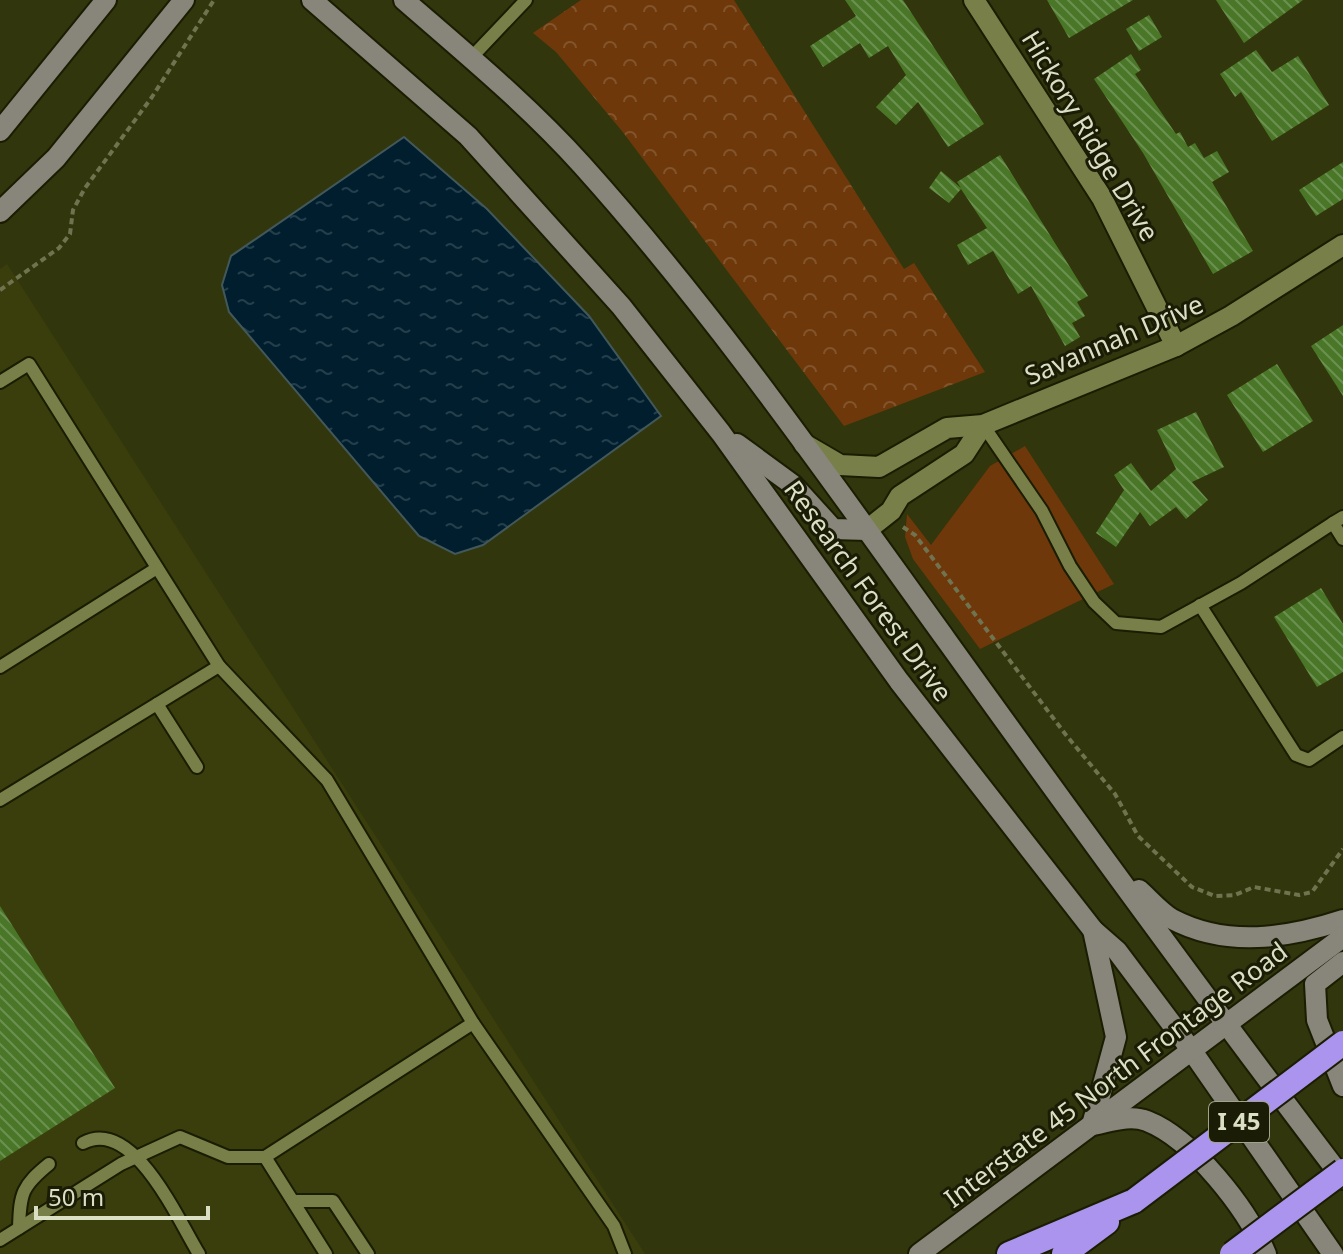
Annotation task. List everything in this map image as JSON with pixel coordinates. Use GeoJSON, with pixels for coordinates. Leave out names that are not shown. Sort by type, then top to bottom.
{"type":"FeatureCollection","features":[{"type":"Feature","properties":{"kind":"highway","name":"I 45"},"geometry":{"type":"LineString","coordinates":[[1064,1254],[1343,1043]]}},
{"type":"Feature","properties":{"kind":"highway"},"geometry":{"type":"LineString","coordinates":[[1232,1254],[1343,1171]]}},
{"type":"Feature","properties":{"kind":"highway"},"geometry":{"type":"LineString","coordinates":[[1009,1254],[1134,1201]]}},
{"type":"Feature","properties":{"kind":"main road"},"geometry":{"type":"LineString","coordinates":[[0,131],[106,0]]}},
{"type":"Feature","properties":{"kind":"main road"},"geometry":{"type":"LineString","coordinates":[[0,212],[56,158],[184,0]]}},
{"type":"Feature","properties":{"kind":"main road","name":"Research Forest Drive"},"geometry":{"type":"LineString","coordinates":[[312,0],[468,136],[621,306],[721,433],[899,681],[1093,930],[1117,951],[1192,1051],[1333,1254]]}},
{"type":"Feature","properties":{"kind":"main road","name":"Research Forest Drive"},"geometry":{"type":"LineString","coordinates":[[404,0],[471,58],[570,152],[626,216],[867,530],[1227,1026],[1343,1179]]}},
{"type":"Feature","properties":{"kind":"main road"},"geometry":{"type":"LineString","coordinates":[[721,433],[793,485],[833,529],[867,530]]}},
{"type":"Feature","properties":{"kind":"main road"},"geometry":{"type":"LineString","coordinates":[[1112,867],[1172,919],[1236,939],[1298,935],[1343,920]]}},
{"type":"Feature","properties":{"kind":"main road"},"geometry":{"type":"LineString","coordinates":[[1093,930],[1116,1037],[1092,1125],[1126,1118],[1146,1120],[1180,1141],[1207,1166],[1249,1224],[1266,1254]]}},
{"type":"Feature","properties":{"kind":"main road","name":"Interstate 45 North Frontage Road"},"geometry":{"type":"LineString","coordinates":[[919,1254],[1343,937]]}},
{"type":"Feature","properties":{"kind":"main road"},"geometry":{"type":"LineString","coordinates":[[1343,962],[1315,984],[1320,1030],[1343,1086]]}},
{"type":"Feature","properties":{"kind":"street","name":"Hickory Ridge Drive"},"geometry":{"type":"LineString","coordinates":[[974,0],[1102,198],[1176,346]]}},
{"type":"Feature","properties":{"kind":"street","name":"Savannah Drive"},"geometry":{"type":"LineString","coordinates":[[800,442],[840,465],[879,467],[947,428],[983,425],[1176,346],[1231,316],[1343,245]]}},
{"type":"Feature","properties":{"kind":"street"},"geometry":{"type":"LineString","coordinates":[[867,530],[891,511],[900,496],[964,454],[983,425]]}},
{"type":"Feature","properties":{"kind":"lane"},"geometry":{"type":"LineString","coordinates":[[471,58],[526,0]]}},
{"type":"Feature","properties":{"kind":"lane"},"geometry":{"type":"LineString","coordinates":[[0,382],[29,364],[219,666],[327,780],[473,1023],[614,1226],[625,1254]]}},
{"type":"Feature","properties":{"kind":"lane"},"geometry":{"type":"LineString","coordinates":[[983,425],[1042,511],[1070,566],[1094,602],[1116,623],[1161,627],[1338,520],[1343,539]]}},
{"type":"Feature","properties":{"kind":"lane"},"geometry":{"type":"LineString","coordinates":[[0,667],[157,568]]}},
{"type":"Feature","properties":{"kind":"lane"},"geometry":{"type":"LineString","coordinates":[[1200,605],[1296,755],[1309,760],[1343,737]]}},
{"type":"Feature","properties":{"kind":"lane"},"geometry":{"type":"LineString","coordinates":[[0,800],[219,666]]}},
{"type":"Feature","properties":{"kind":"lane"},"geometry":{"type":"LineString","coordinates":[[157,704],[197,767]]}},
{"type":"Feature","properties":{"kind":"lane"},"geometry":{"type":"LineString","coordinates":[[0,1240],[138,1155],[180,1137],[228,1157],[265,1157],[473,1023]]}},
{"type":"Feature","properties":{"kind":"lane"},"geometry":{"type":"LineString","coordinates":[[83,1143],[92,1138],[108,1138],[138,1155],[199,1254]]}},
{"type":"Feature","properties":{"kind":"lane"},"geometry":{"type":"LineString","coordinates":[[265,1157],[326,1254]]}},
{"type":"Feature","properties":{"kind":"lane"},"geometry":{"type":"LineString","coordinates":[[19,1228],[20,1200],[26,1183],[49,1164]]}},
{"type":"Feature","properties":{"kind":"lane"},"geometry":{"type":"LineString","coordinates":[[293,1201],[333,1201],[368,1254]]}},
{"type":"Feature","properties":{"kind":"path"},"geometry":{"type":"LineString","coordinates":[[0,290],[59,248],[70,234],[73,210],[85,188],[152,97],[214,0]]}},
{"type":"Feature","properties":{"kind":"path"},"geometry":{"type":"LineString","coordinates":[[891,511],[905,529],[915,535],[1066,735],[1115,794],[1138,836],[1192,887],[1215,896],[1235,895],[1254,887],[1299,895],[1312,892],[1343,849]]}},
{"type":"Feature","properties":{"kind":"shaded area"},"geometry":{"type":"Polygon","coordinates":[[[7,264],[645,1254],[0,1254],[0,269],[7,264]]]}},
{"type":"Feature","properties":{"kind":"green space"},"geometry":{"type":"Polygon","coordinates":[[[581,0],[734,0],[904,269],[914,263],[985,372],[844,426],[622,131],[556,52],[533,33],[581,0]]]}},
{"type":"Feature","properties":{"kind":"green space"},"geometry":{"type":"Polygon","coordinates":[[[1025,446],[1114,584],[980,649],[913,559],[905,537],[907,514],[931,545],[990,466],[1025,446]]]}},
{"type":"Feature","properties":{"kind":"water"},"geometry":{"type":"Polygon","coordinates":[[[404,137],[487,209],[589,316],[661,416],[483,545],[455,554],[419,536],[229,312],[222,285],[231,256],[404,137]]]}},
{"type":"Feature","properties":{"kind":"building"},"geometry":{"type":"Polygon","coordinates":[[[845,0],[903,0],[984,124],[948,147],[918,102],[896,125],[876,107],[906,75],[888,46],[869,58],[860,43],[823,67],[810,46],[856,16],[845,0]]]}},
{"type":"Feature","properties":{"kind":"building"},"geometry":{"type":"Polygon","coordinates":[[[1047,0],[1133,0],[1069,38],[1047,0]]]}},
{"type":"Feature","properties":{"kind":"building"},"geometry":{"type":"Polygon","coordinates":[[[1216,0],[1303,0],[1244,43],[1216,0]]]}},
{"type":"Feature","properties":{"kind":"building"},"geometry":{"type":"Polygon","coordinates":[[[1149,15],[1162,37],[1139,51],[1126,29],[1149,15]]]}},
{"type":"Feature","properties":{"kind":"building"},"geometry":{"type":"Polygon","coordinates":[[[1256,50],[1272,72],[1298,56],[1329,105],[1272,141],[1241,92],[1235,97],[1220,74],[1256,50]]]}},
{"type":"Feature","properties":{"kind":"building"},"geometry":{"type":"Polygon","coordinates":[[[1131,54],[1141,70],[1135,74],[1176,134],[1180,132],[1188,147],[1195,143],[1204,158],[1217,151],[1229,172],[1212,182],[1253,251],[1213,274],[1143,153],[1094,79],[1131,54]]]}},
{"type":"Feature","properties":{"kind":"building"},"geometry":{"type":"Polygon","coordinates":[[[1000,155],[1088,296],[1077,302],[1085,316],[1072,323],[1080,337],[1065,346],[1031,286],[1018,294],[993,251],[968,265],[957,245],[987,228],[961,189],[949,203],[929,188],[941,171],[961,188],[957,182],[1000,155]]]}},
{"type":"Feature","properties":{"kind":"building"},"geometry":{"type":"Polygon","coordinates":[[[1343,162],[1343,199],[1316,216],[1299,190],[1343,162]]]}},
{"type":"Feature","properties":{"kind":"building"},"geometry":{"type":"Polygon","coordinates":[[[1343,325],[1343,396],[1311,346],[1343,325]]]}},
{"type":"Feature","properties":{"kind":"building"},"geometry":{"type":"Polygon","coordinates":[[[1277,364],[1313,421],[1263,452],[1227,395],[1277,364]]]}},
{"type":"Feature","properties":{"kind":"building"},"geometry":{"type":"Polygon","coordinates":[[[1196,412],[1224,467],[1192,482],[1208,500],[1186,519],[1176,507],[1150,526],[1140,512],[1116,547],[1096,533],[1124,490],[1114,475],[1131,463],[1151,491],[1176,469],[1157,430],[1196,412]]]}},
{"type":"Feature","properties":{"kind":"building"},"geometry":{"type":"Polygon","coordinates":[[[1321,588],[1343,624],[1343,672],[1317,687],[1274,617],[1321,588]]]}},
{"type":"Feature","properties":{"kind":"building"},"geometry":{"type":"Polygon","coordinates":[[[0,906],[115,1088],[0,1161],[0,906]]]}}]}
